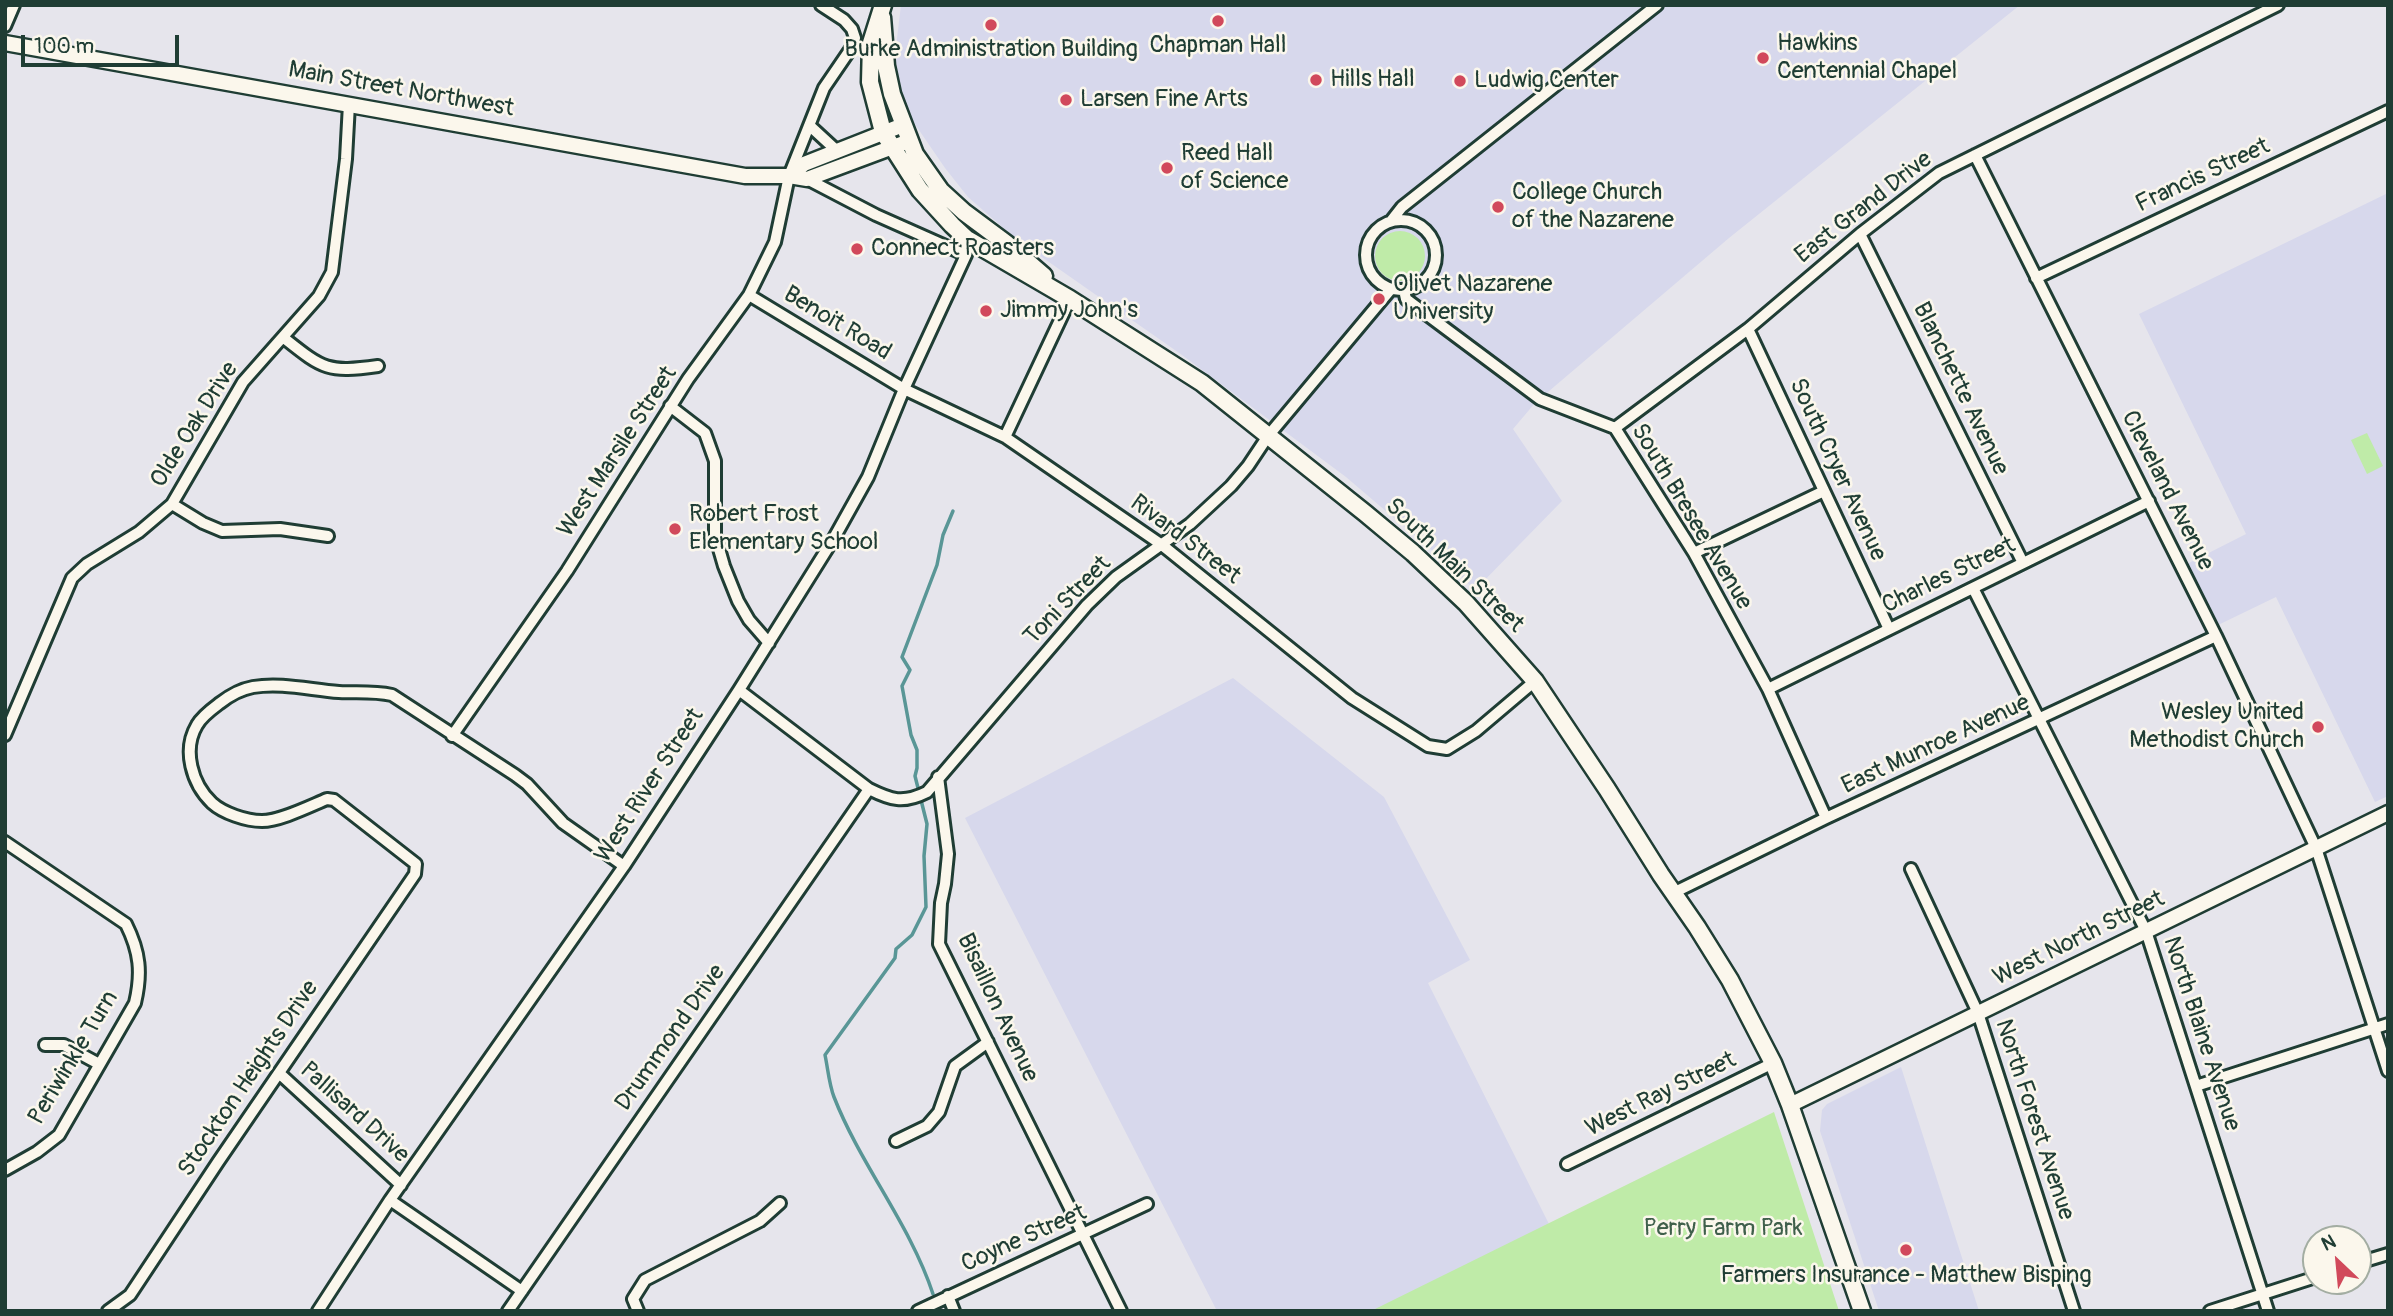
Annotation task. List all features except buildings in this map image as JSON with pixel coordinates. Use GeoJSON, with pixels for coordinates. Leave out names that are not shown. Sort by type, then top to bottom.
{"type":"FeatureCollection","features":[{"type":"Feature","properties":{"kind":"main road","name":"South Main Street"},"geometry":{"type":"LineString","coordinates":[[882,8],[886,66],[892,94],[915,154],[941,191],[1070,299]]}},
{"type":"Feature","properties":{"kind":"main road","name":"South Main Street"},"geometry":{"type":"LineString","coordinates":[[882,8],[871,43],[870,82],[883,132],[920,190],[966,247],[986,251],[1070,299],[1202,383],[1413,553],[1466,603],[1535,681],[1730,980],[1773,1063],[1861,1311]]}},
{"type":"Feature","properties":{"kind":"main road","name":"Main Street Northwest"},"geometry":{"type":"LineString","coordinates":[[5,43],[745,176],[789,176],[807,179]]}},
{"type":"Feature","properties":{"kind":"main road"},"geometry":{"type":"LineString","coordinates":[[789,176],[804,164],[903,125]]}},
{"type":"Feature","properties":{"kind":"main road"},"geometry":{"type":"LineString","coordinates":[[807,179],[909,141]]}},
{"type":"Feature","properties":{"kind":"main road","name":"West North Street"},"geometry":{"type":"LineString","coordinates":[[1790,1105],[2388,813]]}},
{"type":"Feature","properties":{"kind":"street"},"geometry":{"type":"LineString","coordinates":[[5,26],[15,5]]}},
{"type":"Feature","properties":{"kind":"street","name":"West Marsile Street"},"geometry":{"type":"LineString","coordinates":[[452,736],[567,571],[670,406],[749,295],[775,242],[789,176],[824,88],[852,47],[855,38],[852,29],[844,20],[821,5]]}},
{"type":"Feature","properties":{"kind":"street"},"geometry":{"type":"LineString","coordinates":[[1391,221],[1402,207],[1657,5]]}},
{"type":"Feature","properties":{"kind":"street","name":"East Grand Drive"},"geometry":{"type":"LineString","coordinates":[[1615,428],[1748,329],[1860,234],[1939,173],[2278,5]]}},
{"type":"Feature","properties":{"kind":"street","name":"Olde Oak Drive"},"geometry":{"type":"LineString","coordinates":[[5,735],[72,578],[87,564],[139,532],[172,504],[243,382],[319,296],[332,272],[346,159],[349,104]]}},
{"type":"Feature","properties":{"kind":"street","name":"Francis Street"},"geometry":{"type":"LineString","coordinates":[[2036,278],[2388,111]]}},
{"type":"Feature","properties":{"kind":"street"},"geometry":{"type":"LineString","coordinates":[[810,126],[836,150]]}},
{"type":"Feature","properties":{"kind":"street","name":"Cleveland Avenue"},"geometry":{"type":"LineString","coordinates":[[1975,155],[2216,636],[2316,848],[2388,1071]]}},
{"type":"Feature","properties":{"kind":"street","name":"South Main Street"},"geometry":{"type":"LineString","coordinates":[[807,179],[876,215],[966,247]]}},
{"type":"Feature","properties":{"kind":"street"},"geometry":{"type":"LineString","coordinates":[[1402,219],[1414,222],[1432,237],[1436,260],[1425,281],[1404,290],[1391,289],[1372,276],[1365,255],[1372,234],[1380,226],[1402,219]]}},
{"type":"Feature","properties":{"kind":"street","name":"Blanchette Avenue"},"geometry":{"type":"LineString","coordinates":[[1860,234],[2023,563]]}},
{"type":"Feature","properties":{"kind":"street","name":"West River Street"},"geometry":{"type":"LineString","coordinates":[[318,1311],[390,1200],[624,866],[834,538],[868,477],[966,247]]}},
{"type":"Feature","properties":{"kind":"street","name":"Toni Street"},"geometry":{"type":"LineString","coordinates":[[938,777],[1087,605],[1116,577],[1190,524],[1231,486],[1268,436],[1391,289]]}},
{"type":"Feature","properties":{"kind":"street","name":"South Bresee Avenue"},"geometry":{"type":"LineString","coordinates":[[1404,290],[1406,299],[1540,400],[1615,428],[1694,553],[1768,689],[1826,818]]}},
{"type":"Feature","properties":{"kind":"street","name":"Benoit Road"},"geometry":{"type":"LineString","coordinates":[[749,295],[904,389]]}},
{"type":"Feature","properties":{"kind":"street"},"geometry":{"type":"LineString","coordinates":[[1005,437],[1070,299]]}},
{"type":"Feature","properties":{"kind":"street","name":"South Cryer Avenue"},"geometry":{"type":"LineString","coordinates":[[1748,329],[1889,629]]}},
{"type":"Feature","properties":{"kind":"street"},"geometry":{"type":"LineString","coordinates":[[284,338],[319,365],[340,369],[378,366]]}},
{"type":"Feature","properties":{"kind":"street","name":"Rivard Street"},"geometry":{"type":"LineString","coordinates":[[904,389],[1005,437],[1162,545],[1352,698],[1428,746],[1447,749],[1476,731],[1535,681]]}},
{"type":"Feature","properties":{"kind":"street"},"geometry":{"type":"LineString","coordinates":[[670,406],[705,433],[715,461],[715,535],[724,566],[744,610],[769,643]]}},
{"type":"Feature","properties":{"kind":"street"},"geometry":{"type":"LineString","coordinates":[[1694,553],[1824,491]]}},
{"type":"Feature","properties":{"kind":"street","name":"Charles Street"},"geometry":{"type":"LineString","coordinates":[[1768,689],[2149,502]]}},
{"type":"Feature","properties":{"kind":"street"},"geometry":{"type":"LineString","coordinates":[[172,504],[222,531],[280,529],[328,536]]}},
{"type":"Feature","properties":{"kind":"street","name":"North Blaine Avenue"},"geometry":{"type":"LineString","coordinates":[[1973,588],[2146,931],[2268,1311]]}},
{"type":"Feature","properties":{"kind":"street","name":"East Munroe Avenue"},"geometry":{"type":"LineString","coordinates":[[1673,893],[1826,818],[2039,721],[2216,636]]}},
{"type":"Feature","properties":{"kind":"street","name":"Stockton Heights Drive"},"geometry":{"type":"LineString","coordinates":[[108,1311],[130,1295],[415,874],[416,864],[334,800],[327,799],[263,821],[235,816],[213,804],[191,767],[189,747],[197,725],[211,709],[229,696],[252,687],[279,686],[340,692],[374,691],[391,695],[452,736]]}},
{"type":"Feature","properties":{"kind":"street"},"geometry":{"type":"LineString","coordinates":[[739,690],[869,789],[891,800],[914,799],[931,789],[938,777]]}},
{"type":"Feature","properties":{"kind":"street"},"geometry":{"type":"LineString","coordinates":[[452,736],[527,784],[563,824],[624,866]]}},
{"type":"Feature","properties":{"kind":"street","name":"Bisaillon Avenue"},"geometry":{"type":"LineString","coordinates":[[938,777],[948,855],[941,903],[939,944],[1121,1311]]}},
{"type":"Feature","properties":{"kind":"street","name":"Drummond Drive"},"geometry":{"type":"LineString","coordinates":[[508,1311],[869,789]]}},
{"type":"Feature","properties":{"kind":"street","name":"Periwinkle Turn"},"geometry":{"type":"LineString","coordinates":[[5,842],[126,924],[135,941],[141,978],[135,1003],[59,1135],[37,1152],[5,1170]]}},
{"type":"Feature","properties":{"kind":"street","name":"North Forest Avenue"},"geometry":{"type":"LineString","coordinates":[[1911,869],[1978,1013],[2074,1311]]}},
{"type":"Feature","properties":{"kind":"street"},"geometry":{"type":"LineString","coordinates":[[2196,1086],[2388,1024]]}},
{"type":"Feature","properties":{"kind":"street"},"geometry":{"type":"LineString","coordinates":[[896,1141],[926,1126],[939,1112],[955,1066],[988,1042]]}},
{"type":"Feature","properties":{"kind":"street"},"geometry":{"type":"LineString","coordinates":[[45,1045],[64,1045],[99,1064]]}},
{"type":"Feature","properties":{"kind":"street","name":"West Ray Street"},"geometry":{"type":"LineString","coordinates":[[1567,1164],[1773,1063]]}},
{"type":"Feature","properties":{"kind":"street","name":"Pallisard Drive"},"geometry":{"type":"LineString","coordinates":[[279,1073],[401,1185]]}},
{"type":"Feature","properties":{"kind":"street"},"geometry":{"type":"LineString","coordinates":[[390,1200],[522,1291]]}},
{"type":"Feature","properties":{"kind":"street"},"geometry":{"type":"LineString","coordinates":[[638,1311],[633,1300],[645,1280],[761,1221],[780,1203]]}},
{"type":"Feature","properties":{"kind":"street","name":"Coyne Street"},"geometry":{"type":"LineString","coordinates":[[918,1311],[1147,1204]]}},
{"type":"Feature","properties":{"kind":"street"},"geometry":{"type":"LineString","coordinates":[[2210,1311],[2302,1281]]}},
{"type":"Feature","properties":{"kind":"street"},"geometry":{"type":"LineString","coordinates":[[948,1296],[954,1311]]}},
{"type":"Feature","properties":{"kind":"shaded area","name":"Olivet Nazarene University"},"geometry":{"type":"Polygon","coordinates":[[[901,5],[2020,5],[1729,238],[1535,403],[1513,429],[1562,501],[1475,590],[1346,477],[1182,355],[1016,239],[968,197],[910,117],[895,55],[901,5]]]}},
{"type":"Feature","properties":{"kind":"shaded area"},"geometry":{"type":"Polygon","coordinates":[[[2388,193],[2388,796],[2375,802],[2276,597],[2216,626],[2185,565],[2246,534],[2139,314],[2388,193]]]}},
{"type":"Feature","properties":{"kind":"shaded area"},"geometry":{"type":"Polygon","coordinates":[[[1233,678],[1384,797],[1470,960],[1428,983],[1551,1228],[1380,1311],[1217,1311],[965,818],[1233,678]]]}},
{"type":"Feature","properties":{"kind":"shaded area"},"geometry":{"type":"Polygon","coordinates":[[[1901,1067],[1979,1311],[1879,1311],[1820,1131],[1822,1110],[1827,1104],[1901,1067]]]}},
{"type":"Feature","properties":{"kind":"green space"},"geometry":{"type":"Polygon","coordinates":[[[1400,231],[1418,238],[1425,256],[1418,274],[1400,281],[1382,274],[1375,256],[1382,238],[1400,231]]]}},
{"type":"Feature","properties":{"kind":"green space"},"geometry":{"type":"Polygon","coordinates":[[[2367,433],[2383,466],[2367,474],[2351,440],[2367,433]]]}},
{"type":"Feature","properties":{"kind":"green space","name":"Perry Farm Park"},"geometry":{"type":"Polygon","coordinates":[[[1774,1112],[1839,1311],[1371,1311],[1774,1112]]]}},
{"type":"Feature","properties":{"kind":"waterway"},"geometry":{"type":"LineString","coordinates":[[933,1294],[912,1243],[845,1122],[832,1092],[825,1055],[895,958],[896,949],[912,935],[926,907],[924,856],[927,824],[915,776],[917,750],[911,735],[902,686],[910,670],[902,657],[937,565],[943,535],[953,511]]}},
{"type":"Feature","properties":{"kind":"place","name":"Chapman Hall"},"geometry":{"type":"Point","coordinates":[1218,21]}},
{"type":"Feature","properties":{"kind":"place","name":"Burke Administration Building"},"geometry":{"type":"Point","coordinates":[991,25]}},
{"type":"Feature","properties":{"kind":"place","name":"Hawkins Centennial Chapel"},"geometry":{"type":"Point","coordinates":[1763,58]}},
{"type":"Feature","properties":{"kind":"place","name":"Hills Hall"},"geometry":{"type":"Point","coordinates":[1316,80]}},
{"type":"Feature","properties":{"kind":"place","name":"Ludwig Center"},"geometry":{"type":"Point","coordinates":[1460,81]}},
{"type":"Feature","properties":{"kind":"place","name":"Larsen Fine Arts"},"geometry":{"type":"Point","coordinates":[1066,100]}},
{"type":"Feature","properties":{"kind":"place","name":"Reed Hall of Science"},"geometry":{"type":"Point","coordinates":[1167,168]}},
{"type":"Feature","properties":{"kind":"place","name":"College Church of the Nazarene"},"geometry":{"type":"Point","coordinates":[1498,207]}},
{"type":"Feature","properties":{"kind":"place","name":"Connect Roasters"},"geometry":{"type":"Point","coordinates":[857,249]}},
{"type":"Feature","properties":{"kind":"place","name":"Olivet Nazarene University"},"geometry":{"type":"Point","coordinates":[1379,299]}},
{"type":"Feature","properties":{"kind":"place","name":"Jimmy John's"},"geometry":{"type":"Point","coordinates":[986,311]}},
{"type":"Feature","properties":{"kind":"place","name":"Robert Frost Elementary School"},"geometry":{"type":"Point","coordinates":[675,529]}},
{"type":"Feature","properties":{"kind":"place","name":"Wesley United Methodist Church"},"geometry":{"type":"Point","coordinates":[2318,727]}},
{"type":"Feature","properties":{"kind":"place","name":"Farmers Insurance - Matthew Bisping"},"geometry":{"type":"Point","coordinates":[1906,1250]}}]}
